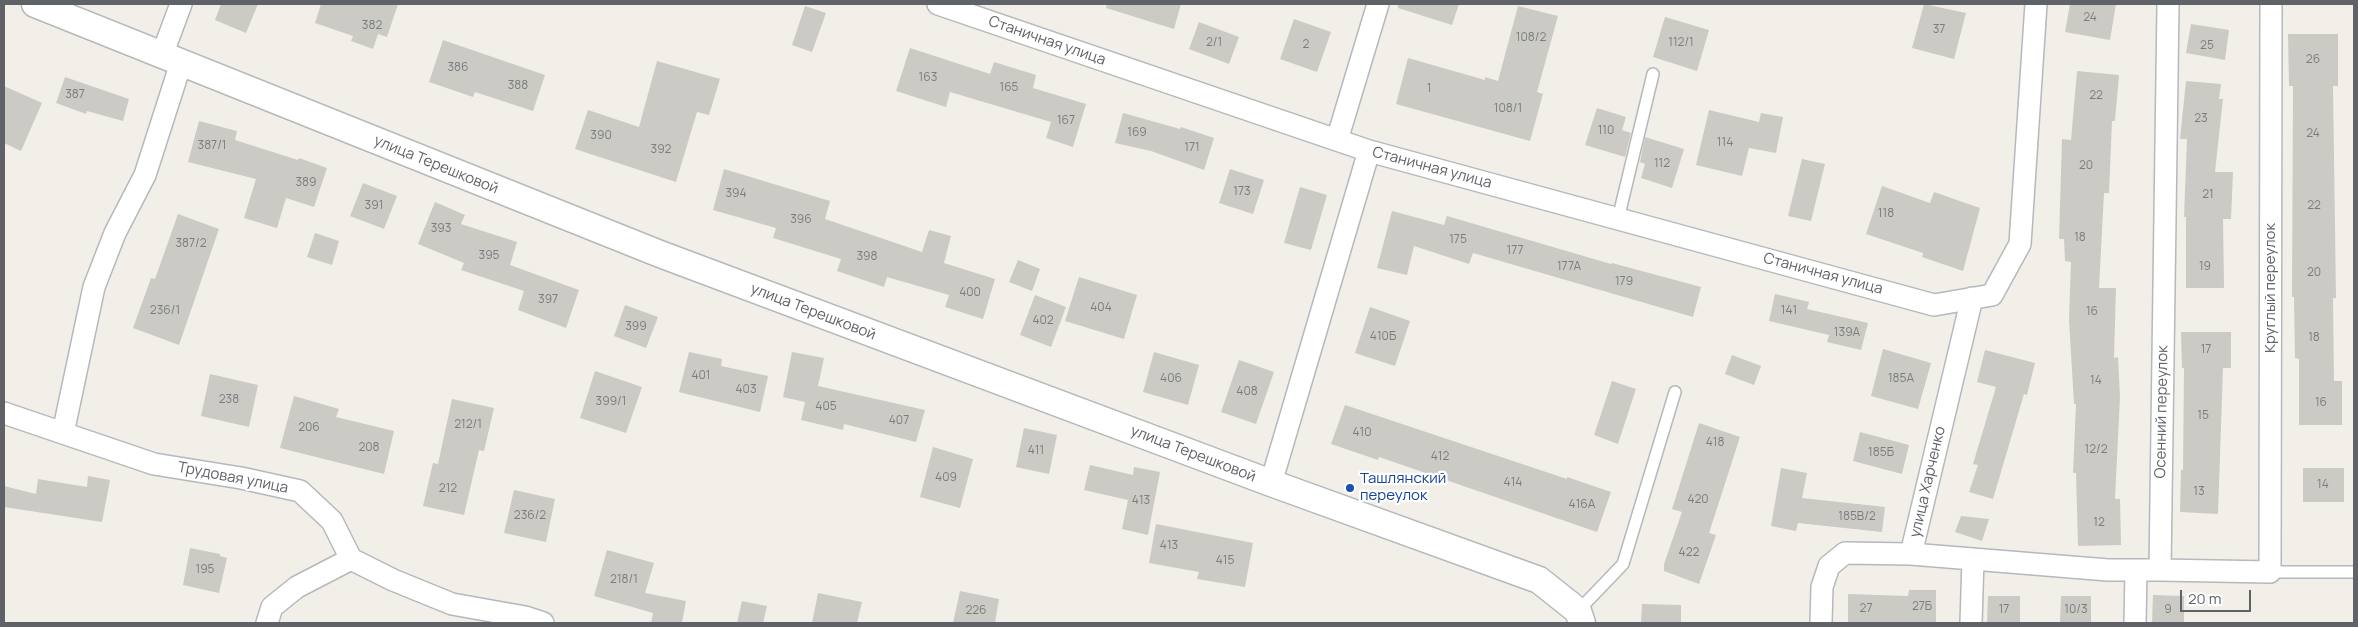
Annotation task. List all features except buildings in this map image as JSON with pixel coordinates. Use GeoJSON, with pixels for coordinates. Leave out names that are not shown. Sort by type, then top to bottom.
{"type":"FeatureCollection","features":[{"type":"Feature","properties":{"kind":"street","name":"улица Терешковой"},"geometry":{"type":"LineString","coordinates":[[35,4],[660,254],[1272,483],[1538,580],[1580,617]]}},
{"type":"Feature","properties":{"kind":"street"},"geometry":{"type":"LineString","coordinates":[[63,433],[94,287],[115,233],[145,175],[172,59],[182,4]]}},
{"type":"Feature","properties":{"kind":"street","name":"Станичная улица"},"geometry":{"type":"LineString","coordinates":[[938,4],[1369,151],[1934,304],[1972,298]]}},
{"type":"Feature","properties":{"kind":"street"},"geometry":{"type":"LineString","coordinates":[[1337,140],[1378,4]]}},
{"type":"Feature","properties":{"kind":"street"},"geometry":{"type":"LineString","coordinates":[[1972,298],[1992,295],[2020,244],[2036,4]]}},
{"type":"Feature","properties":{"kind":"street","name":"Осенний переулок"},"geometry":{"type":"LineString","coordinates":[[2160,570],[2168,4]]}},
{"type":"Feature","properties":{"kind":"street","name":"Круглый переулок"},"geometry":{"type":"LineString","coordinates":[[2270,572],[2271,4]]}},
{"type":"Feature","properties":{"kind":"street"},"geometry":{"type":"LineString","coordinates":[[1272,483],[1369,151]]}},
{"type":"Feature","properties":{"kind":"street","name":"улица Харченко"},"geometry":{"type":"LineString","coordinates":[[1821,623],[1822,588],[1829,566],[1845,553],[1911,554],[1972,298]]}},
{"type":"Feature","properties":{"kind":"street","name":"Трудовая улица"},"geometry":{"type":"LineString","coordinates":[[4,412],[154,464],[241,478],[300,491],[332,521],[352,559]]}},
{"type":"Feature","properties":{"kind":"street"},"geometry":{"type":"LineString","coordinates":[[1911,554],[2108,570],[2270,572]]}},
{"type":"Feature","properties":{"kind":"street"},"geometry":{"type":"LineString","coordinates":[[267,623],[272,607],[297,588],[352,559],[392,580],[452,604],[525,617],[543,623]]}},
{"type":"Feature","properties":{"kind":"street"},"geometry":{"type":"LineString","coordinates":[[1971,623],[1973,559]]}},
{"type":"Feature","properties":{"kind":"street"},"geometry":{"type":"LineString","coordinates":[[2135,623],[2136,570]]}},
{"type":"Feature","properties":{"kind":"lane"},"geometry":{"type":"LineString","coordinates":[[1618,219],[1653,74]]}},
{"type":"Feature","properties":{"kind":"lane"},"geometry":{"type":"LineString","coordinates":[[1580,617],[1623,564],[1675,392]]}},
{"type":"Feature","properties":{"kind":"lane"},"geometry":{"type":"LineString","coordinates":[[2270,572],[2354,572]]}},
{"type":"Feature","properties":{"kind":"place","name":"Ташлянский переулок"},"geometry":{"type":"Point","coordinates":[1350,488]}}]}
